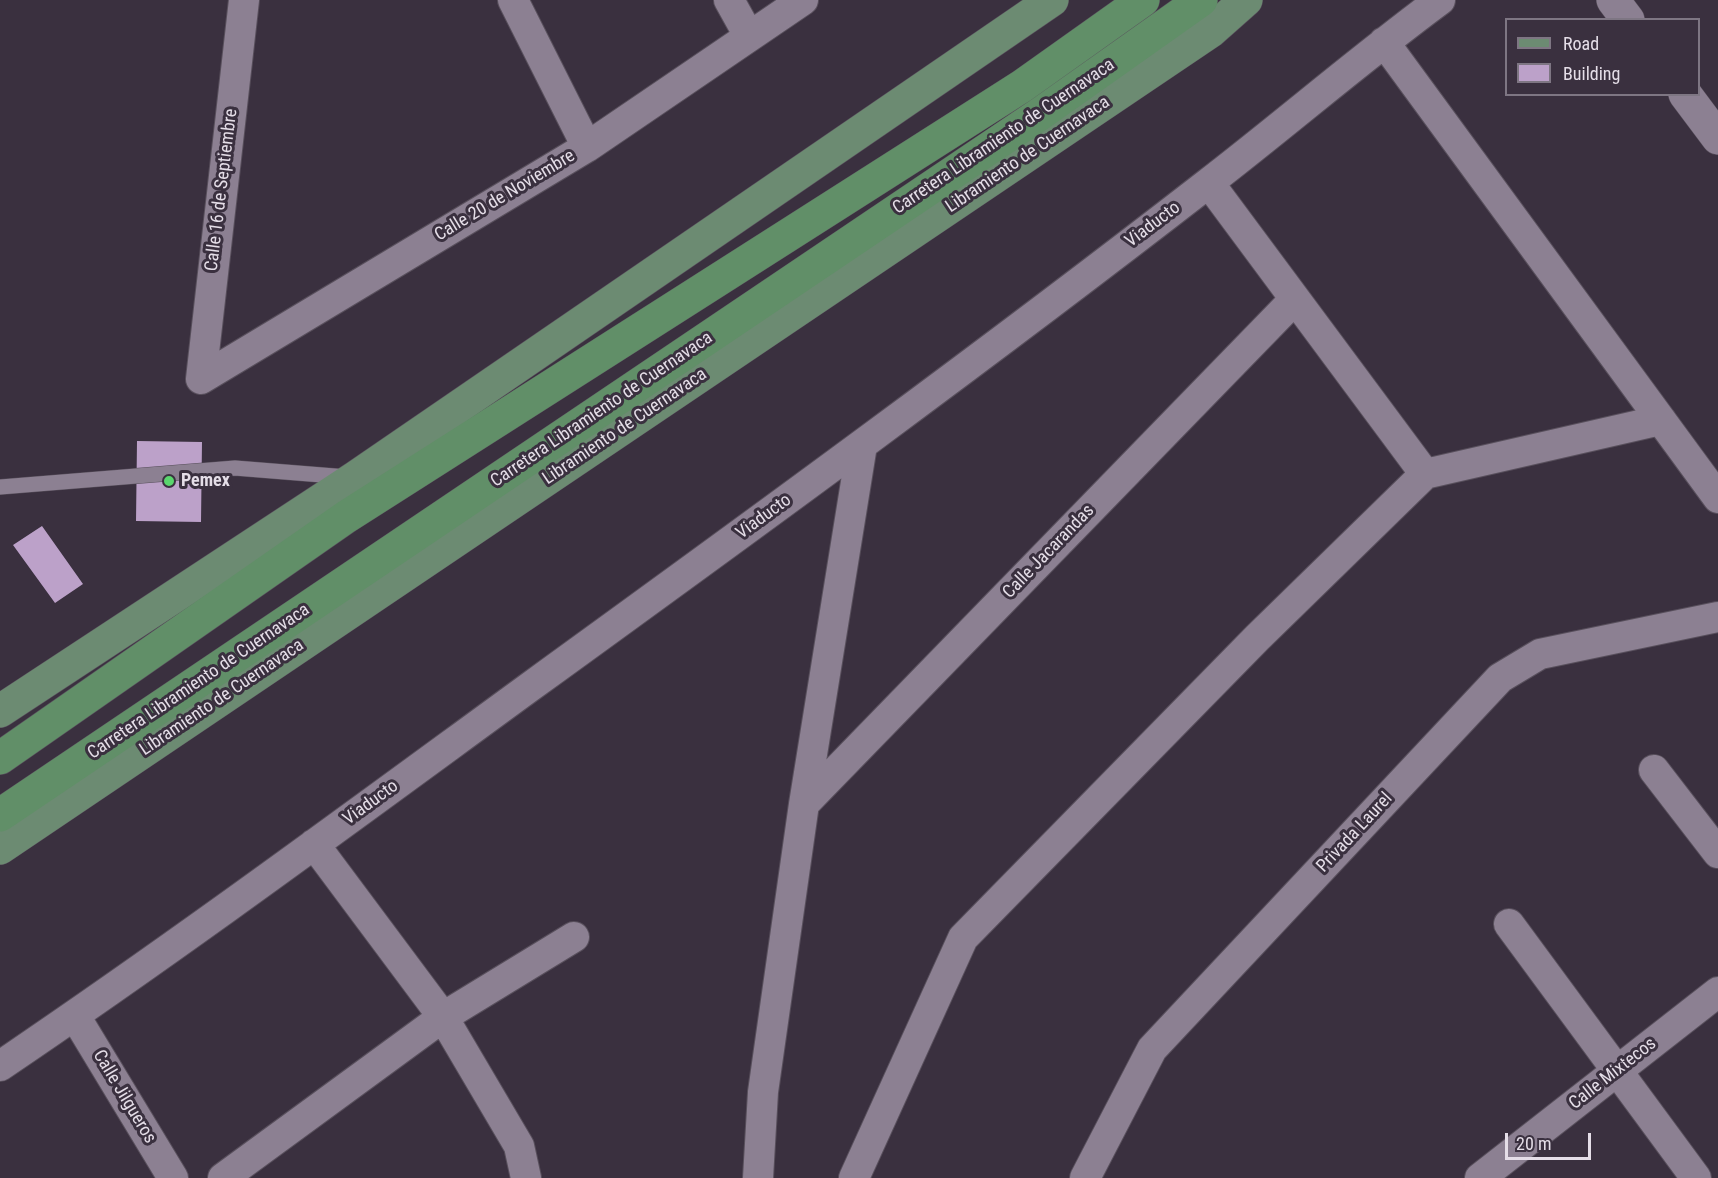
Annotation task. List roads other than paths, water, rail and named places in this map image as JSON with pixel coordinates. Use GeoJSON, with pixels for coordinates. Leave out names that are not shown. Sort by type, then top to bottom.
{"type":"FeatureCollection","features":[{"type":"Feature","properties":{"kind":"highway","name":"Carretera Libramiento de Cuernavaca"},"geometry":{"type":"LineString","coordinates":[[0,758],[346,517],[1022,86],[1143,0]]}},
{"type":"Feature","properties":{"kind":"highway","name":"Carretera Libramiento de Cuernavaca"},"geometry":{"type":"LineString","coordinates":[[0,815],[1040,114],[1201,0]]}},
{"type":"Feature","properties":{"kind":"main road"},"geometry":{"type":"LineString","coordinates":[[0,711],[356,477],[1052,0]]}},
{"type":"Feature","properties":{"kind":"main road","name":"Libramiento de Cuernavaca"},"geometry":{"type":"LineString","coordinates":[[0,848],[1201,38],[1246,0]]}},
{"type":"Feature","properties":{"kind":"street","name":"Calle 16 de Septiembre"},"geometry":{"type":"LineString","coordinates":[[201,380],[244,0]]}},
{"type":"Feature","properties":{"kind":"street"},"geometry":{"type":"LineString","coordinates":[[513,0],[587,147]]}},
{"type":"Feature","properties":{"kind":"street"},"geometry":{"type":"LineString","coordinates":[[729,0],[749,36]]}},
{"type":"Feature","properties":{"kind":"street","name":"Calle 20 de Noviembre"},"geometry":{"type":"LineString","coordinates":[[201,380],[587,147],[803,0]]}},
{"type":"Feature","properties":{"kind":"street","name":"Viaducto"},"geometry":{"type":"LineString","coordinates":[[0,1066],[75,1016],[862,446],[1209,183],[1384,42],[1440,0]]}},
{"type":"Feature","properties":{"kind":"street"},"geometry":{"type":"LineString","coordinates":[[1613,0],[1626,18]]}},
{"type":"Feature","properties":{"kind":"street"},"geometry":{"type":"LineString","coordinates":[[1384,42],[1718,498]]}},
{"type":"Feature","properties":{"kind":"street"},"geometry":{"type":"LineString","coordinates":[[1686,96],[1718,138]]}},
{"type":"Feature","properties":{"kind":"street"},"geometry":{"type":"LineString","coordinates":[[1209,183],[1425,474]]}},
{"type":"Feature","properties":{"kind":"street","name":"Calle Jacarandas"},"geometry":{"type":"LineString","coordinates":[[804,804],[1294,300]]}},
{"type":"Feature","properties":{"kind":"street"},"geometry":{"type":"LineString","coordinates":[[854,1178],[963,938],[1257,638],[1425,474],[1661,420]]}},
{"type":"Feature","properties":{"kind":"street"},"geometry":{"type":"LineString","coordinates":[[758,1178],[764,1092],[804,804],[862,446]]}},
{"type":"Feature","properties":{"kind":"street","name":"Privada Laurel"},"geometry":{"type":"LineString","coordinates":[[1085,1178],[1152,1049],[1500,678],[1540,654],[1718,618]]}},
{"type":"Feature","properties":{"kind":"street"},"geometry":{"type":"LineString","coordinates":[[1654,770],[1718,853]]}},
{"type":"Feature","properties":{"kind":"street"},"geometry":{"type":"LineString","coordinates":[[314,844],[443,1017],[519,1146],[526,1178]]}},
{"type":"Feature","properties":{"kind":"street"},"geometry":{"type":"LineString","coordinates":[[1509,924],[1696,1178]]}},
{"type":"Feature","properties":{"kind":"street"},"geometry":{"type":"LineString","coordinates":[[223,1178],[443,1017],[574,937]]}},
{"type":"Feature","properties":{"kind":"street","name":"Calle Mixtecos"},"geometry":{"type":"LineString","coordinates":[[1480,1178],[1718,992]]}},
{"type":"Feature","properties":{"kind":"street","name":"Calle Jilgueros"},"geometry":{"type":"LineString","coordinates":[[75,1016],[173,1178]]}},
{"type":"Feature","properties":{"kind":"lane"},"geometry":{"type":"LineString","coordinates":[[0,487],[235,468],[356,477]]}},
{"type":"Feature","properties":{"kind":"place","name":"Pemex"},"geometry":{"type":"Point","coordinates":[169,481]}}]}
